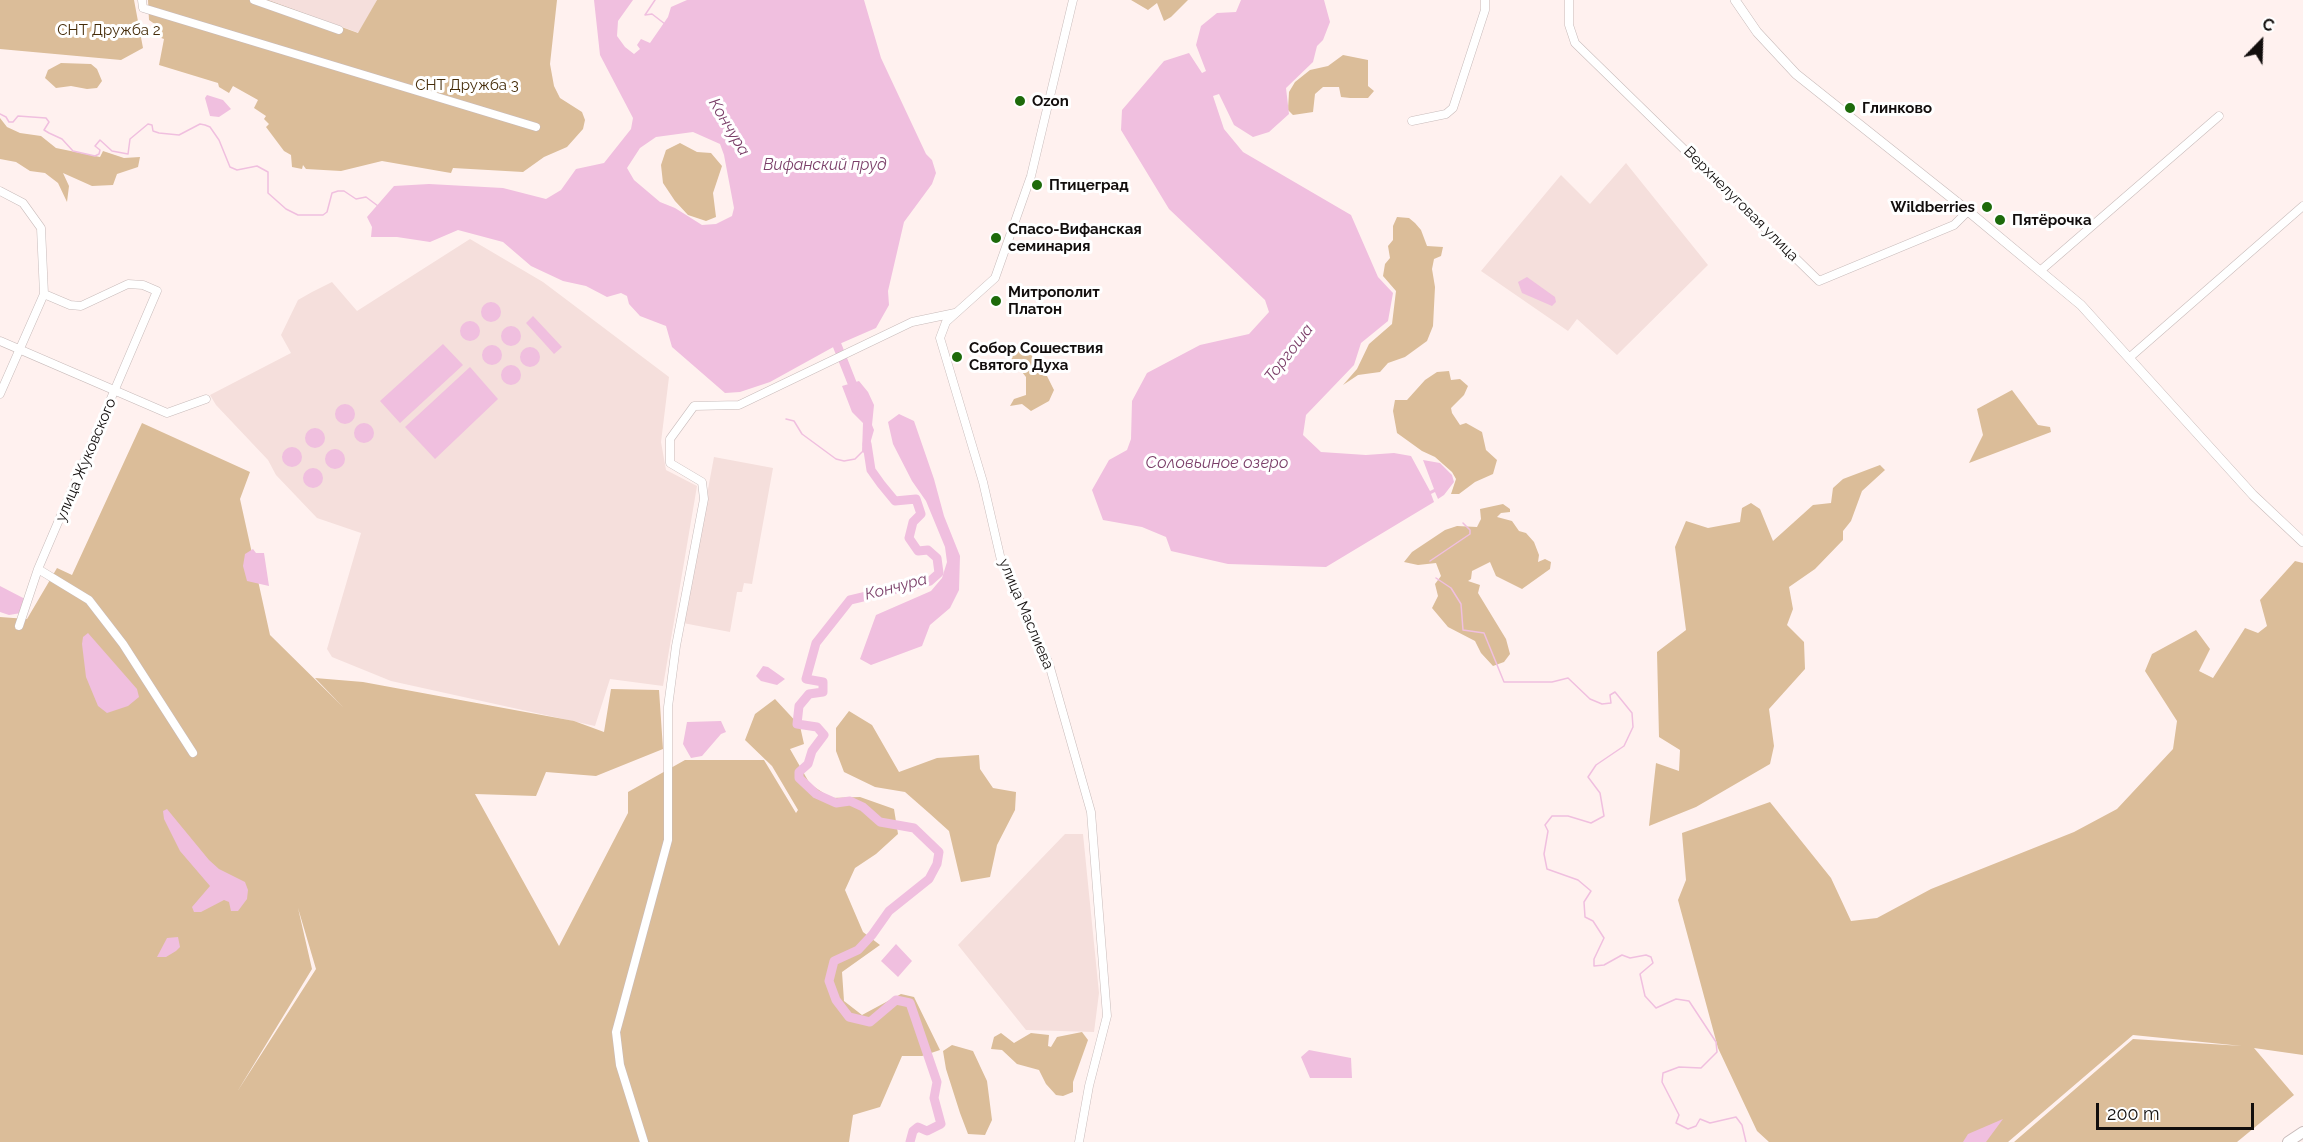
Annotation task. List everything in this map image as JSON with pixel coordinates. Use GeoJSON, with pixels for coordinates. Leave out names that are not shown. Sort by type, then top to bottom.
{"type":"FeatureCollection","features":[{"type":"Feature","properties":{"kind":"highway"},"geometry":{"type":"LineString","coordinates":[[2288,1142],[2303,1132]]}},
{"type":"Feature","properties":{"kind":"main road"},"geometry":{"type":"LineString","coordinates":[[1735,0],[1757,32],[1796,74],[1968,211],[2080,305],[2253,495],[2303,542]]}},
{"type":"Feature","properties":{"kind":"street"},"geometry":{"type":"LineString","coordinates":[[142,0],[143,8],[536,127]]}},
{"type":"Feature","properties":{"kind":"street"},"geometry":{"type":"LineString","coordinates":[[254,0],[339,30]]}},
{"type":"Feature","properties":{"kind":"street"},"geometry":{"type":"LineString","coordinates":[[644,1142],[620,1065],[616,1032],[668,840],[668,707],[676,646],[704,499],[702,482],[670,463],[670,439],[694,406],[739,405],[831,358],[912,322],[956,312],[994,278],[1031,176],[1073,0]]}},
{"type":"Feature","properties":{"kind":"street"},"geometry":{"type":"LineString","coordinates":[[1412,121],[1446,114],[1453,108],[1485,10],[1485,0]]}},
{"type":"Feature","properties":{"kind":"street","name":"Верхнелуговая улица"},"geometry":{"type":"LineString","coordinates":[[1569,0],[1569,25],[1575,43],[1819,280],[1954,225],[1968,211]]}},
{"type":"Feature","properties":{"kind":"street"},"geometry":{"type":"LineString","coordinates":[[2040,271],[2219,116]]}},
{"type":"Feature","properties":{"kind":"street"},"geometry":{"type":"LineString","coordinates":[[0,191],[23,203],[41,228],[44,294],[0,394]]}},
{"type":"Feature","properties":{"kind":"street"},"geometry":{"type":"LineString","coordinates":[[2129,358],[2303,206]]}},
{"type":"Feature","properties":{"kind":"street","name":"улица Жуковского"},"geometry":{"type":"LineString","coordinates":[[20,626],[38,569],[157,291],[136,283],[81,306],[70,305],[44,294]]}},
{"type":"Feature","properties":{"kind":"street","name":"улица Маслиева"},"geometry":{"type":"LineString","coordinates":[[956,312],[946,322],[940,338],[983,482],[1001,560],[1049,664],[1092,821],[1107,1016],[1104,1035],[1089,1086],[1079,1142]]}},
{"type":"Feature","properties":{"kind":"street"},"geometry":{"type":"LineString","coordinates":[[0,341],[166,413],[206,399]]}},
{"type":"Feature","properties":{"kind":"street"},"geometry":{"type":"LineString","coordinates":[[38,569],[89,600],[123,644],[193,753]]}},
{"type":"Feature","properties":{"kind":"shaded area"},"geometry":{"type":"Polygon","coordinates":[[[268,0],[377,0],[359,33],[268,0]]]}},
{"type":"Feature","properties":{"kind":"shaded area"},"geometry":{"type":"Polygon","coordinates":[[[1626,163],[1708,265],[1617,355],[1577,319],[1568,331],[1481,271],[1561,175],[1590,204],[1626,163]]]}},
{"type":"Feature","properties":{"kind":"shaded area"},"geometry":{"type":"Polygon","coordinates":[[[470,239],[543,282],[669,377],[661,442],[666,470],[697,486],[663,686],[610,679],[595,726],[391,681],[332,657],[327,649],[361,533],[317,518],[276,475],[268,460],[216,405],[210,395],[291,353],[281,335],[298,300],[332,282],[357,311],[470,239]]]}},
{"type":"Feature","properties":{"kind":"shaded area"},"geometry":{"type":"Polygon","coordinates":[[[714,457],[773,468],[752,584],[744,583],[742,592],[737,592],[730,632],[683,623],[714,457]]]}},
{"type":"Feature","properties":{"kind":"shaded area"},"geometry":{"type":"Polygon","coordinates":[[[1065,834],[1083,834],[1099,993],[1094,1032],[1026,1030],[958,945],[1065,834]]]}},
{"type":"Feature","properties":{"kind":"green space","name":"СНТ Дружба 2"},"geometry":{"type":"Polygon","coordinates":[[[0,0],[134,0],[143,48],[121,60],[0,49],[0,0]]]}},
{"type":"Feature","properties":{"kind":"green space","name":"СНТ Дружба 3"},"geometry":{"type":"Polygon","coordinates":[[[148,0],[268,0],[358,33],[377,0],[557,0],[550,64],[554,86],[560,98],[582,112],[585,120],[583,129],[567,147],[544,157],[523,172],[453,168],[451,173],[382,161],[341,171],[306,169],[303,165],[302,169],[292,167],[291,155],[284,151],[266,127],[269,124],[264,119],[266,116],[254,108],[258,100],[233,86],[229,93],[219,87],[218,83],[159,65],[164,39],[156,36],[159,27],[149,20],[148,0]]]}},
{"type":"Feature","properties":{"kind":"green space"},"geometry":{"type":"Polygon","coordinates":[[[1131,0],[1188,0],[1164,21],[1157,3],[1148,10],[1131,0]]]}},
{"type":"Feature","properties":{"kind":"green space"},"geometry":{"type":"Polygon","coordinates":[[[1343,55],[1368,60],[1368,86],[1374,91],[1368,98],[1350,98],[1341,97],[1339,87],[1323,87],[1315,94],[1313,112],[1293,115],[1288,110],[1289,92],[1295,82],[1310,70],[1328,66],[1343,55]]]}},
{"type":"Feature","properties":{"kind":"green space"},"geometry":{"type":"Polygon","coordinates":[[[61,63],[91,64],[97,69],[102,81],[97,88],[71,86],[56,88],[45,78],[48,70],[61,63]]]}},
{"type":"Feature","properties":{"kind":"green space"},"geometry":{"type":"Polygon","coordinates":[[[0,118],[7,127],[20,133],[41,136],[56,148],[100,157],[103,151],[124,158],[140,157],[138,167],[117,174],[113,185],[92,186],[63,173],[69,186],[67,202],[58,183],[45,173],[30,171],[16,162],[0,159],[0,118]]]}},
{"type":"Feature","properties":{"kind":"green space"},"geometry":{"type":"Polygon","coordinates":[[[680,143],[697,152],[711,153],[722,166],[713,193],[716,217],[706,221],[688,215],[663,183],[661,165],[666,150],[680,143]]]}},
{"type":"Feature","properties":{"kind":"green space"},"geometry":{"type":"Polygon","coordinates":[[[1397,217],[1409,218],[1415,223],[1421,230],[1427,246],[1443,247],[1441,256],[1434,259],[1432,269],[1435,287],[1433,326],[1427,341],[1405,357],[1388,363],[1380,372],[1358,375],[1343,385],[1357,369],[1369,344],[1392,324],[1396,291],[1383,276],[1385,264],[1390,258],[1388,246],[1393,240],[1393,226],[1397,217]]]}},
{"type":"Feature","properties":{"kind":"green space"},"geometry":{"type":"Polygon","coordinates":[[[1030,347],[1035,369],[1042,363],[1048,367],[1047,376],[1054,390],[1049,401],[1031,411],[1022,404],[1010,406],[1014,399],[1026,395],[1026,377],[1008,354],[1030,347]]]}},
{"type":"Feature","properties":{"kind":"green space"},"geometry":{"type":"Polygon","coordinates":[[[1449,371],[1451,380],[1460,379],[1468,386],[1464,395],[1451,408],[1452,413],[1460,425],[1466,423],[1482,432],[1486,450],[1497,460],[1493,474],[1475,482],[1459,494],[1451,494],[1456,479],[1452,472],[1435,457],[1422,451],[1397,433],[1393,411],[1395,400],[1407,400],[1425,380],[1437,372],[1449,371]]]}},
{"type":"Feature","properties":{"kind":"green space"},"geometry":{"type":"Polygon","coordinates":[[[2012,390],[2038,425],[2050,427],[2051,432],[1969,463],[1983,435],[1977,409],[2012,390]]]}},
{"type":"Feature","properties":{"kind":"green space"},"geometry":{"type":"Polygon","coordinates":[[[142,423],[250,472],[240,499],[270,635],[343,707],[315,678],[363,682],[574,721],[604,732],[611,689],[659,690],[663,749],[596,776],[546,772],[536,796],[475,794],[559,946],[628,813],[628,792],[685,760],[764,760],[796,813],[798,810],[772,766],[745,740],[755,714],[775,699],[800,726],[804,744],[790,749],[810,784],[831,798],[860,797],[894,809],[898,834],[876,854],[855,868],[845,890],[863,932],[880,945],[842,972],[844,1001],[862,1015],[901,994],[914,997],[940,1050],[922,1056],[902,1056],[880,1107],[853,1115],[849,1142],[0,1142],[0,617],[27,619],[57,568],[72,575],[142,423]],[[298,908],[312,969],[237,1092],[316,969],[298,908]]]}},
{"type":"Feature","properties":{"kind":"green space"},"geometry":{"type":"Polygon","coordinates":[[[1880,465],[1885,470],[1862,491],[1851,521],[1843,531],[1843,540],[1815,569],[1789,587],[1793,609],[1787,625],[1804,642],[1805,669],[1769,709],[1774,746],[1770,764],[1696,807],[1649,826],[1656,763],[1679,771],[1680,750],[1659,737],[1657,652],[1686,630],[1675,547],[1686,521],[1708,528],[1740,522],[1742,508],[1751,503],[1760,509],[1773,541],[1813,505],[1831,503],[1833,488],[1843,479],[1880,465]]]}},
{"type":"Feature","properties":{"kind":"green space"},"geometry":{"type":"Polygon","coordinates":[[[1503,504],[1510,509],[1510,512],[1501,513],[1497,517],[1512,521],[1519,531],[1526,533],[1534,542],[1539,555],[1538,562],[1545,559],[1551,562],[1550,569],[1522,589],[1496,576],[1490,562],[1472,571],[1471,579],[1468,581],[1480,585],[1478,593],[1506,639],[1510,654],[1504,662],[1493,666],[1481,653],[1475,641],[1448,627],[1432,608],[1438,596],[1435,584],[1441,576],[1436,563],[1418,565],[1404,562],[1412,552],[1445,530],[1457,526],[1477,527],[1481,519],[1480,509],[1503,504]]]}},
{"type":"Feature","properties":{"kind":"green space"},"geometry":{"type":"Polygon","coordinates":[[[2295,561],[2303,563],[2303,1055],[2254,1048],[2294,1095],[2237,1142],[2014,1142],[2133,1039],[2242,1046],[2133,1035],[2008,1142],[1769,1142],[1757,1131],[1718,1048],[1678,900],[1686,880],[1682,833],[1770,802],[1831,878],[1851,921],[1877,918],[1931,889],[2074,832],[2117,809],[2173,749],[2177,721],[2145,671],[2152,654],[2196,630],[2210,649],[2199,671],[2213,678],[2245,628],[2258,633],[2267,626],[2260,600],[2295,561]]]}},
{"type":"Feature","properties":{"kind":"green space"},"geometry":{"type":"Polygon","coordinates":[[[849,711],[872,725],[899,772],[937,758],[979,755],[980,769],[993,788],[1016,792],[1015,810],[997,845],[990,877],[961,882],[949,831],[905,792],[875,787],[844,772],[836,751],[836,728],[849,711]]]}},
{"type":"Feature","properties":{"kind":"green space"},"geometry":{"type":"Polygon","coordinates":[[[1082,1032],[1088,1040],[1073,1082],[1073,1092],[1063,1096],[1056,1095],[1046,1084],[1039,1070],[1017,1064],[1002,1050],[991,1049],[994,1037],[1001,1033],[1014,1043],[1031,1033],[1049,1035],[1048,1046],[1051,1047],[1057,1037],[1082,1032]]]}},
{"type":"Feature","properties":{"kind":"green space"},"geometry":{"type":"Polygon","coordinates":[[[952,1045],[973,1051],[987,1081],[992,1120],[985,1135],[968,1134],[960,1113],[946,1069],[943,1051],[952,1045]]]}},
{"type":"Feature","properties":{"kind":"water","name":"Вифанский пруд"},"geometry":{"type":"Polygon","coordinates":[[[594,0],[633,0],[618,21],[617,36],[634,54],[640,49],[637,45],[641,39],[650,43],[668,17],[671,7],[687,0],[864,0],[881,58],[926,154],[932,160],[936,173],[932,184],[904,222],[888,291],[889,305],[876,328],[837,345],[770,382],[740,392],[725,393],[672,347],[666,326],[640,316],[629,304],[627,296],[621,293],[607,297],[586,286],[563,281],[531,266],[503,242],[458,230],[430,242],[397,237],[371,237],[372,227],[367,217],[394,186],[429,184],[503,188],[546,199],[561,190],[576,169],[604,163],[631,129],[633,118],[600,55],[594,0]],[[693,132],[656,137],[640,148],[627,168],[634,180],[660,202],[675,208],[702,225],[716,224],[732,216],[734,208],[720,144],[693,132]]]}},
{"type":"Feature","properties":{"kind":"water","name":"Соловьиное озеро"},"geometry":{"type":"Polygon","coordinates":[[[1241,0],[1324,0],[1330,22],[1323,40],[1317,46],[1313,62],[1286,88],[1289,114],[1269,132],[1253,137],[1234,125],[1219,94],[1213,96],[1224,129],[1243,152],[1351,215],[1378,277],[1393,293],[1388,321],[1361,343],[1354,365],[1306,415],[1303,435],[1321,452],[1366,455],[1394,453],[1411,456],[1430,491],[1434,489],[1423,460],[1440,463],[1452,475],[1454,482],[1438,499],[1435,492],[1431,494],[1434,502],[1326,567],[1228,564],[1171,551],[1166,537],[1142,527],[1103,520],[1092,490],[1109,460],[1127,450],[1131,439],[1132,401],[1147,373],[1200,345],[1249,334],[1269,312],[1265,300],[1169,209],[1121,130],[1122,110],[1164,61],[1189,53],[1202,73],[1206,71],[1196,45],[1201,26],[1217,13],[1236,12],[1241,0]]]}},
{"type":"Feature","properties":{"kind":"water"},"geometry":{"type":"Polygon","coordinates":[[[207,95],[223,100],[231,109],[219,117],[210,116],[205,98],[207,95]]]}},
{"type":"Feature","properties":{"kind":"water"},"geometry":{"type":"Polygon","coordinates":[[[1527,277],[1555,297],[1556,302],[1552,306],[1522,293],[1518,282],[1527,277]]]}},
{"type":"Feature","properties":{"kind":"water"},"geometry":{"type":"Polygon","coordinates":[[[491,302],[498,305],[501,312],[498,319],[491,322],[484,319],[481,312],[484,305],[491,302]]]}},
{"type":"Feature","properties":{"kind":"water"},"geometry":{"type":"Polygon","coordinates":[[[533,316],[562,347],[554,354],[526,323],[533,316]]]}},
{"type":"Feature","properties":{"kind":"water"},"geometry":{"type":"Polygon","coordinates":[[[470,321],[477,324],[480,331],[477,338],[470,341],[463,338],[460,331],[463,324],[470,321]]]}},
{"type":"Feature","properties":{"kind":"water"},"geometry":{"type":"Polygon","coordinates":[[[511,326],[518,329],[521,336],[518,343],[511,346],[504,343],[501,336],[504,329],[511,326]]]}},
{"type":"Feature","properties":{"kind":"water"},"geometry":{"type":"Polygon","coordinates":[[[443,344],[463,365],[400,423],[380,401],[443,344]]]}},
{"type":"Feature","properties":{"kind":"water"},"geometry":{"type":"Polygon","coordinates":[[[492,345],[499,348],[502,355],[499,362],[492,365],[485,362],[482,355],[485,348],[492,345]]]}},
{"type":"Feature","properties":{"kind":"water"},"geometry":{"type":"Polygon","coordinates":[[[530,347],[537,350],[540,357],[537,364],[530,367],[523,364],[520,357],[523,350],[530,347]]]}},
{"type":"Feature","properties":{"kind":"water"},"geometry":{"type":"Polygon","coordinates":[[[511,365],[518,368],[521,375],[518,382],[511,385],[504,382],[501,375],[504,368],[511,365]]]}},
{"type":"Feature","properties":{"kind":"water"},"geometry":{"type":"Polygon","coordinates":[[[470,367],[498,399],[435,459],[405,427],[470,367]]]}},
{"type":"Feature","properties":{"kind":"water"},"geometry":{"type":"Polygon","coordinates":[[[859,381],[868,392],[874,405],[872,425],[874,430],[867,454],[862,452],[863,423],[852,412],[842,386],[859,381]]]}},
{"type":"Feature","properties":{"kind":"water"},"geometry":{"type":"Polygon","coordinates":[[[345,404],[352,407],[355,414],[352,421],[345,424],[338,421],[335,414],[338,407],[345,404]]]}},
{"type":"Feature","properties":{"kind":"water"},"geometry":{"type":"Polygon","coordinates":[[[899,414],[914,421],[934,479],[944,516],[960,556],[959,590],[950,608],[930,625],[922,646],[871,665],[860,659],[876,615],[931,591],[942,578],[947,562],[945,547],[926,501],[912,481],[893,444],[888,422],[899,414]]]}},
{"type":"Feature","properties":{"kind":"water"},"geometry":{"type":"Polygon","coordinates":[[[360,423],[368,423],[374,429],[374,437],[368,443],[360,443],[354,437],[354,429],[360,423]]]}},
{"type":"Feature","properties":{"kind":"water"},"geometry":{"type":"Polygon","coordinates":[[[315,428],[322,431],[325,438],[322,445],[315,448],[308,445],[305,438],[308,431],[315,428]]]}},
{"type":"Feature","properties":{"kind":"water"},"geometry":{"type":"Polygon","coordinates":[[[292,447],[299,450],[302,457],[299,464],[292,467],[285,464],[282,457],[285,450],[292,447]]]}},
{"type":"Feature","properties":{"kind":"water"},"geometry":{"type":"Polygon","coordinates":[[[335,449],[342,452],[345,459],[342,466],[335,469],[328,466],[325,459],[328,452],[335,449]]]}},
{"type":"Feature","properties":{"kind":"water"},"geometry":{"type":"Polygon","coordinates":[[[313,468],[320,471],[323,478],[320,485],[313,488],[306,485],[303,478],[306,471],[313,468]]]}},
{"type":"Feature","properties":{"kind":"water"},"geometry":{"type":"Polygon","coordinates":[[[253,549],[256,553],[264,553],[269,586],[247,581],[243,566],[245,554],[253,549]]]}},
{"type":"Feature","properties":{"kind":"water"},"geometry":{"type":"Polygon","coordinates":[[[0,586],[27,600],[21,613],[9,615],[0,612],[0,586]]]}},
{"type":"Feature","properties":{"kind":"water"},"geometry":{"type":"Polygon","coordinates":[[[88,633],[137,689],[139,697],[128,706],[107,713],[98,706],[86,677],[82,644],[83,637],[88,633]]]}},
{"type":"Feature","properties":{"kind":"water"},"geometry":{"type":"Polygon","coordinates":[[[763,666],[785,679],[777,685],[761,681],[756,676],[763,666]]]}},
{"type":"Feature","properties":{"kind":"water"},"geometry":{"type":"Polygon","coordinates":[[[721,721],[726,732],[721,734],[702,756],[691,758],[683,744],[687,722],[721,721]]]}},
{"type":"Feature","properties":{"kind":"water"},"geometry":{"type":"Polygon","coordinates":[[[167,809],[209,860],[219,869],[245,882],[248,890],[247,899],[238,911],[231,911],[229,902],[224,900],[201,912],[194,912],[192,907],[210,886],[180,851],[164,819],[163,811],[167,809]]]}},
{"type":"Feature","properties":{"kind":"water"},"geometry":{"type":"Polygon","coordinates":[[[178,937],[180,947],[176,951],[166,957],[157,957],[167,938],[178,937]]]}},
{"type":"Feature","properties":{"kind":"water"},"geometry":{"type":"Polygon","coordinates":[[[896,944],[912,961],[898,977],[881,961],[896,944]]]}},
{"type":"Feature","properties":{"kind":"water"},"geometry":{"type":"Polygon","coordinates":[[[1309,1050],[1351,1058],[1352,1078],[1310,1078],[1301,1057],[1309,1050]]]}},
{"type":"Feature","properties":{"kind":"water"},"geometry":{"type":"Polygon","coordinates":[[[2003,1119],[1986,1142],[1963,1142],[1968,1134],[2003,1119]]]}},
{"type":"Feature","properties":{"kind":"waterway","name":"Кончура"},"geometry":{"type":"LineString","coordinates":[[655,0],[645,15],[652,14],[665,24]]}},
{"type":"Feature","properties":{"kind":"waterway"},"geometry":{"type":"LineString","coordinates":[[0,114],[9,122],[13,122],[18,116],[46,118],[49,122],[44,130],[62,139],[73,151],[95,156],[99,154],[100,150],[95,146],[100,140],[112,151],[128,154],[130,139],[148,124],[152,125],[153,131],[179,135],[200,124],[205,125],[210,127],[219,140],[230,167],[237,170],[257,166],[268,172],[268,193],[286,209],[298,215],[323,215],[327,212],[332,193],[338,191],[344,191],[356,199],[366,197],[378,206]]}},
{"type":"Feature","properties":{"kind":"waterway","name":"Кончура"},"geometry":{"type":"LineString","coordinates":[[837,345],[856,393]]}},
{"type":"Feature","properties":{"kind":"waterway"},"geometry":{"type":"LineString","coordinates":[[786,419],[794,421],[802,434],[836,459],[844,461],[855,459],[862,452]]}},
{"type":"Feature","properties":{"kind":"waterway","name":"Кончура"},"geometry":{"type":"LineString","coordinates":[[867,444],[871,470],[895,501],[916,499],[921,514],[913,522],[909,538],[918,551],[928,550],[937,558],[939,573],[930,581],[850,600],[816,643],[806,679],[823,682],[823,692],[809,694],[799,706],[797,724],[817,727],[824,735],[812,751],[808,764],[799,772],[799,778],[816,794],[836,803],[850,801],[863,807],[880,822],[914,828],[939,852],[937,864],[929,879],[889,911],[858,950],[834,961],[829,981],[836,1000],[849,1017],[870,1022],[896,1000],[910,1003],[937,1082],[934,1098],[941,1124],[927,1131],[918,1127],[913,1131],[910,1142]]}},
{"type":"Feature","properties":{"kind":"waterway","name":"Торгоша"},"geometry":{"type":"LineString","coordinates":[[1430,561],[1470,534],[1470,530],[1463,523]]}},
{"type":"Feature","properties":{"kind":"waterway","name":"Торгоша"},"geometry":{"type":"LineString","coordinates":[[1436,578],[1451,588],[1461,604],[1463,630],[1484,633],[1504,682],[1552,682],[1568,678],[1590,699],[1602,704],[1611,703],[1610,695],[1615,692],[1632,713],[1633,727],[1624,746],[1596,765],[1588,777],[1600,793],[1604,816],[1591,823],[1568,816],[1552,816],[1545,825],[1548,831],[1544,854],[1547,869],[1578,880],[1591,891],[1584,902],[1585,917],[1593,921],[1604,938],[1594,959],[1594,966],[1604,965],[1622,955],[1630,958],[1646,955],[1651,957],[1653,963],[1640,974],[1645,996],[1656,1008],[1676,999],[1689,1001],[1716,1042],[1717,1052],[1701,1068],[1679,1067],[1663,1073],[1662,1082],[1679,1115],[1676,1123],[1688,1129],[1696,1126],[1700,1119],[1710,1123],[1736,1117],[1742,1125],[1746,1142]]}},
{"type":"Feature","properties":{"kind":"place","name":"Ozon"},"geometry":{"type":"Point","coordinates":[1020,101]}},
{"type":"Feature","properties":{"kind":"place","name":"Глинково"},"geometry":{"type":"Point","coordinates":[1850,108]}},
{"type":"Feature","properties":{"kind":"place","name":"Птицеград"},"geometry":{"type":"Point","coordinates":[1037,185]}},
{"type":"Feature","properties":{"kind":"place","name":"Wildberries"},"geometry":{"type":"Point","coordinates":[1987,207]}},
{"type":"Feature","properties":{"kind":"place","name":"Пятёрочка"},"geometry":{"type":"Point","coordinates":[2000,220]}},
{"type":"Feature","properties":{"kind":"place","name":"Спасо-Вифанская семинария"},"geometry":{"type":"Point","coordinates":[996,238]}},
{"type":"Feature","properties":{"kind":"place","name":"Митрополит Платон"},"geometry":{"type":"Point","coordinates":[996,301]}},
{"type":"Feature","properties":{"kind":"place","name":"Собор Сошествия Святого Духа"},"geometry":{"type":"Point","coordinates":[957,357]}}]}
